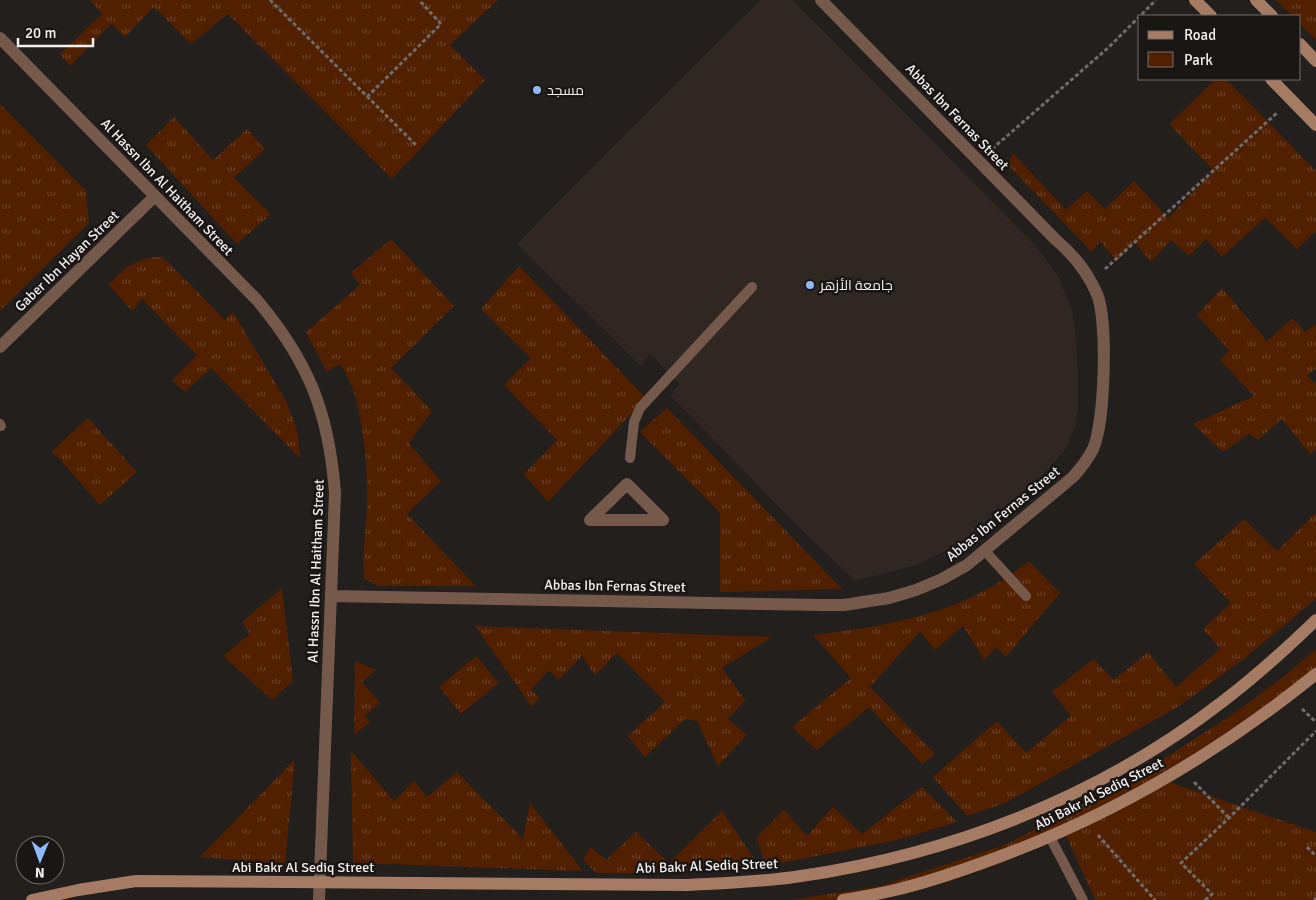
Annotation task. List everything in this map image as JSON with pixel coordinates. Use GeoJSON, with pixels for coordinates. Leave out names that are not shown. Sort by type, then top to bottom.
{"type":"FeatureCollection","features":[{"type":"Feature","properties":{"kind":"main road"},"geometry":{"type":"LineString","coordinates":[[1195,0],[1209,15]]}},
{"type":"Feature","properties":{"kind":"main road"},"geometry":{"type":"LineString","coordinates":[[1256,0],[1271,15]]}},
{"type":"Feature","properties":{"kind":"main road"},"geometry":{"type":"LineString","coordinates":[[1301,45],[1316,61]]}},
{"type":"Feature","properties":{"kind":"main road"},"geometry":{"type":"LineString","coordinates":[[1272,80],[1316,125]]}},
{"type":"Feature","properties":{"kind":"main road","name":"Abi Bakr Al Sediq Street"},"geometry":{"type":"LineString","coordinates":[[32,900],[78,890],[136,881],[678,885],[735,883],[800,876],[855,867],[910,854],[964,838],[1068,796],[1121,768],[1172,737],[1221,703],[1267,666],[1316,620]]}},
{"type":"Feature","properties":{"kind":"main road","name":"Abi Bakr Al Sediq Street"},"geometry":{"type":"LineString","coordinates":[[844,900],[897,889],[1008,854],[1050,837],[1126,801],[1182,769],[1236,734],[1288,697],[1316,674]]}},
{"type":"Feature","properties":{"kind":"street","name":"Abbas Ibn Fernas Street"},"geometry":{"type":"LineString","coordinates":[[331,596],[844,605],[882,599],[916,590],[942,579],[967,565],[1073,477],[1084,464],[1093,448],[1101,418],[1104,337],[1098,295],[1091,282],[1074,256],[821,0]]}},
{"type":"Feature","properties":{"kind":"street","name":"Al Hassn Ibn Al Haitham Street"},"geometry":{"type":"LineString","coordinates":[[0,38],[257,300],[294,350],[309,378],[325,424],[333,463],[335,493],[319,900]]}},
{"type":"Feature","properties":{"kind":"street","name":"Gaber Ibn Hayan Street"},"geometry":{"type":"LineString","coordinates":[[0,347],[155,196]]}},
{"type":"Feature","properties":{"kind":"street"},"geometry":{"type":"LineString","coordinates":[[627,484],[663,520],[599,520],[590,520],[627,484]]}},
{"type":"Feature","properties":{"kind":"lane"},"geometry":{"type":"LineString","coordinates":[[630,458],[634,422],[640,408],[752,287]]}},
{"type":"Feature","properties":{"kind":"lane"},"geometry":{"type":"LineString","coordinates":[[985,551],[1026,596]]}},
{"type":"Feature","properties":{"kind":"lane"},"geometry":{"type":"LineString","coordinates":[[1050,837],[1083,900]]}},
{"type":"Feature","properties":{"kind":"path"},"geometry":{"type":"LineString","coordinates":[[270,0],[416,145]]}},
{"type":"Feature","properties":{"kind":"path"},"geometry":{"type":"LineString","coordinates":[[367,98],[441,24],[419,0]]}},
{"type":"Feature","properties":{"kind":"path"},"geometry":{"type":"LineString","coordinates":[[1141,15],[1156,0]]}},
{"type":"Feature","properties":{"kind":"path"},"geometry":{"type":"LineString","coordinates":[[978,160],[1109,47],[1138,18]]}},
{"type":"Feature","properties":{"kind":"path"},"geometry":{"type":"LineString","coordinates":[[1091,282],[1291,99]]}},
{"type":"Feature","properties":{"kind":"path"},"geometry":{"type":"LineString","coordinates":[[1205,900],[1212,894],[1181,864],[1316,731]]}},
{"type":"Feature","properties":{"kind":"path"},"geometry":{"type":"LineString","coordinates":[[1182,769],[1229,818]]}},
{"type":"Feature","properties":{"kind":"path"},"geometry":{"type":"LineString","coordinates":[[1085,820],[1155,900]]}},
{"type":"Feature","properties":{"kind":"path"},"geometry":{"type":"LineString","coordinates":[[1307,847],[1316,856]]}},
{"type":"Feature","properties":{"kind":"shaded area","name":"جامعة الأزهر"},"geometry":{"type":"Polygon","coordinates":[[[761,0],[793,0],[1036,246],[1057,274],[1072,310],[1076,342],[1078,410],[1076,424],[1065,450],[1029,491],[998,519],[968,540],[917,565],[854,580],[792,520],[670,395],[680,384],[650,354],[641,366],[517,244],[761,0]]]}},
{"type":"Feature","properties":{"kind":"green space"},"geometry":{"type":"Polygon","coordinates":[[[90,0],[498,0],[450,45],[485,80],[392,179],[228,14],[191,44],[154,7],[125,37],[111,24],[70,66],[60,54],[102,14],[90,0]]]}},
{"type":"Feature","properties":{"kind":"green space"},"geometry":{"type":"Polygon","coordinates":[[[1276,0],[1316,0],[1316,40],[1301,25],[1301,15],[1291,15],[1276,0]]]}},
{"type":"Feature","properties":{"kind":"green space"},"geometry":{"type":"Polygon","coordinates":[[[1215,80],[1227,80],[1316,171],[1316,231],[1297,249],[1265,218],[1222,257],[1206,239],[1189,256],[1171,240],[1151,262],[1134,242],[1117,261],[1100,241],[1092,252],[1007,164],[1013,153],[1066,210],[1087,191],[1105,209],[1134,181],[1168,218],[1214,171],[1169,124],[1215,80]]]}},
{"type":"Feature","properties":{"kind":"green space"},"geometry":{"type":"Polygon","coordinates":[[[0,104],[86,191],[89,223],[0,311],[0,104]]]}},
{"type":"Feature","properties":{"kind":"green space"},"geometry":{"type":"Polygon","coordinates":[[[174,117],[213,160],[247,129],[265,149],[234,178],[271,214],[237,244],[146,145],[174,117]]]}},
{"type":"Feature","properties":{"kind":"green space"},"geometry":{"type":"Polygon","coordinates":[[[391,239],[454,306],[391,368],[432,411],[409,443],[441,481],[407,514],[476,586],[377,586],[364,578],[363,560],[367,489],[365,452],[359,412],[348,377],[340,364],[327,372],[306,332],[360,285],[351,273],[391,239]]]}},
{"type":"Feature","properties":{"kind":"green space"},"geometry":{"type":"Polygon","coordinates":[[[163,257],[225,320],[233,312],[286,401],[297,429],[300,458],[211,368],[185,392],[172,381],[197,355],[142,299],[132,311],[109,285],[119,274],[135,263],[163,257]]]}},
{"type":"Feature","properties":{"kind":"green space"},"geometry":{"type":"Polygon","coordinates":[[[519,266],[646,398],[548,502],[524,474],[557,440],[504,385],[531,358],[481,309],[519,266]]]}},
{"type":"Feature","properties":{"kind":"green space"},"geometry":{"type":"Polygon","coordinates":[[[1222,288],[1267,341],[1293,318],[1305,332],[1316,324],[1316,368],[1307,376],[1316,384],[1316,449],[1310,454],[1282,419],[1258,440],[1249,434],[1223,452],[1193,424],[1254,396],[1220,360],[1229,351],[1197,315],[1222,288]]]}},
{"type":"Feature","properties":{"kind":"green space"},"geometry":{"type":"Polygon","coordinates":[[[667,408],[842,589],[720,592],[720,513],[640,432],[667,408]]]}},
{"type":"Feature","properties":{"kind":"green space"},"geometry":{"type":"Polygon","coordinates":[[[88,418],[137,472],[100,505],[52,451],[88,418]]]}},
{"type":"Feature","properties":{"kind":"green space"},"geometry":{"type":"Polygon","coordinates":[[[1316,513],[1316,599],[1245,658],[1178,707],[1005,803],[967,816],[933,777],[997,721],[1026,753],[1071,716],[1052,692],[1093,659],[1114,680],[1148,652],[1176,687],[1220,649],[1203,629],[1231,603],[1194,564],[1244,519],[1277,551],[1316,513]]]}},
{"type":"Feature","properties":{"kind":"green space"},"geometry":{"type":"Polygon","coordinates":[[[1029,561],[1060,593],[1006,657],[996,647],[984,660],[963,626],[935,650],[920,632],[870,687],[935,754],[922,764],[869,707],[817,750],[792,727],[851,678],[813,635],[886,624],[934,612],[980,593],[1005,579],[1029,561]]]}},
{"type":"Feature","properties":{"kind":"green space"},"geometry":{"type":"Polygon","coordinates":[[[282,588],[293,681],[272,700],[223,656],[250,634],[242,622],[282,588]]]}},
{"type":"Feature","properties":{"kind":"green space"},"geometry":{"type":"Polygon","coordinates":[[[475,626],[772,637],[722,668],[745,700],[728,719],[747,735],[718,766],[697,721],[685,719],[645,757],[628,736],[665,702],[617,653],[595,675],[582,656],[558,680],[549,670],[531,690],[539,697],[532,707],[475,626]]]}},
{"type":"Feature","properties":{"kind":"green space"},"geometry":{"type":"Polygon","coordinates":[[[1316,649],[1316,669],[1292,691],[1160,779],[1316,832],[1316,900],[1095,900],[1065,833],[1002,863],[944,883],[875,900],[790,900],[881,886],[1007,844],[1146,770],[1229,717],[1282,678],[1316,649]]]}},
{"type":"Feature","properties":{"kind":"green space"},"geometry":{"type":"Polygon","coordinates":[[[476,656],[499,683],[461,714],[439,687],[476,656]]]}},
{"type":"Feature","properties":{"kind":"green space"},"geometry":{"type":"Polygon","coordinates":[[[355,661],[376,670],[362,682],[380,703],[365,715],[370,722],[354,735],[355,661]]]}},
{"type":"Feature","properties":{"kind":"green space"},"geometry":{"type":"Polygon","coordinates":[[[351,751],[394,801],[414,781],[427,797],[457,772],[523,839],[530,803],[583,871],[353,863],[351,751]]]}},
{"type":"Feature","properties":{"kind":"green space"},"geometry":{"type":"Polygon","coordinates":[[[295,759],[285,864],[200,857],[295,759]]]}},
{"type":"Feature","properties":{"kind":"green space"},"geometry":{"type":"Polygon","coordinates":[[[922,787],[957,822],[897,840],[765,866],[757,837],[784,810],[807,836],[833,807],[862,834],[922,787]]]}},
{"type":"Feature","properties":{"kind":"green space"},"geometry":{"type":"Polygon","coordinates":[[[722,811],[757,863],[675,874],[596,873],[583,859],[591,847],[606,860],[636,832],[669,863],[722,811]]]}},
{"type":"Feature","properties":{"kind":"place","name":"مسجد"},"geometry":{"type":"Point","coordinates":[537,90]}},
{"type":"Feature","properties":{"kind":"place","name":"جامعة الأزهر"},"geometry":{"type":"Point","coordinates":[810,285]}}]}
